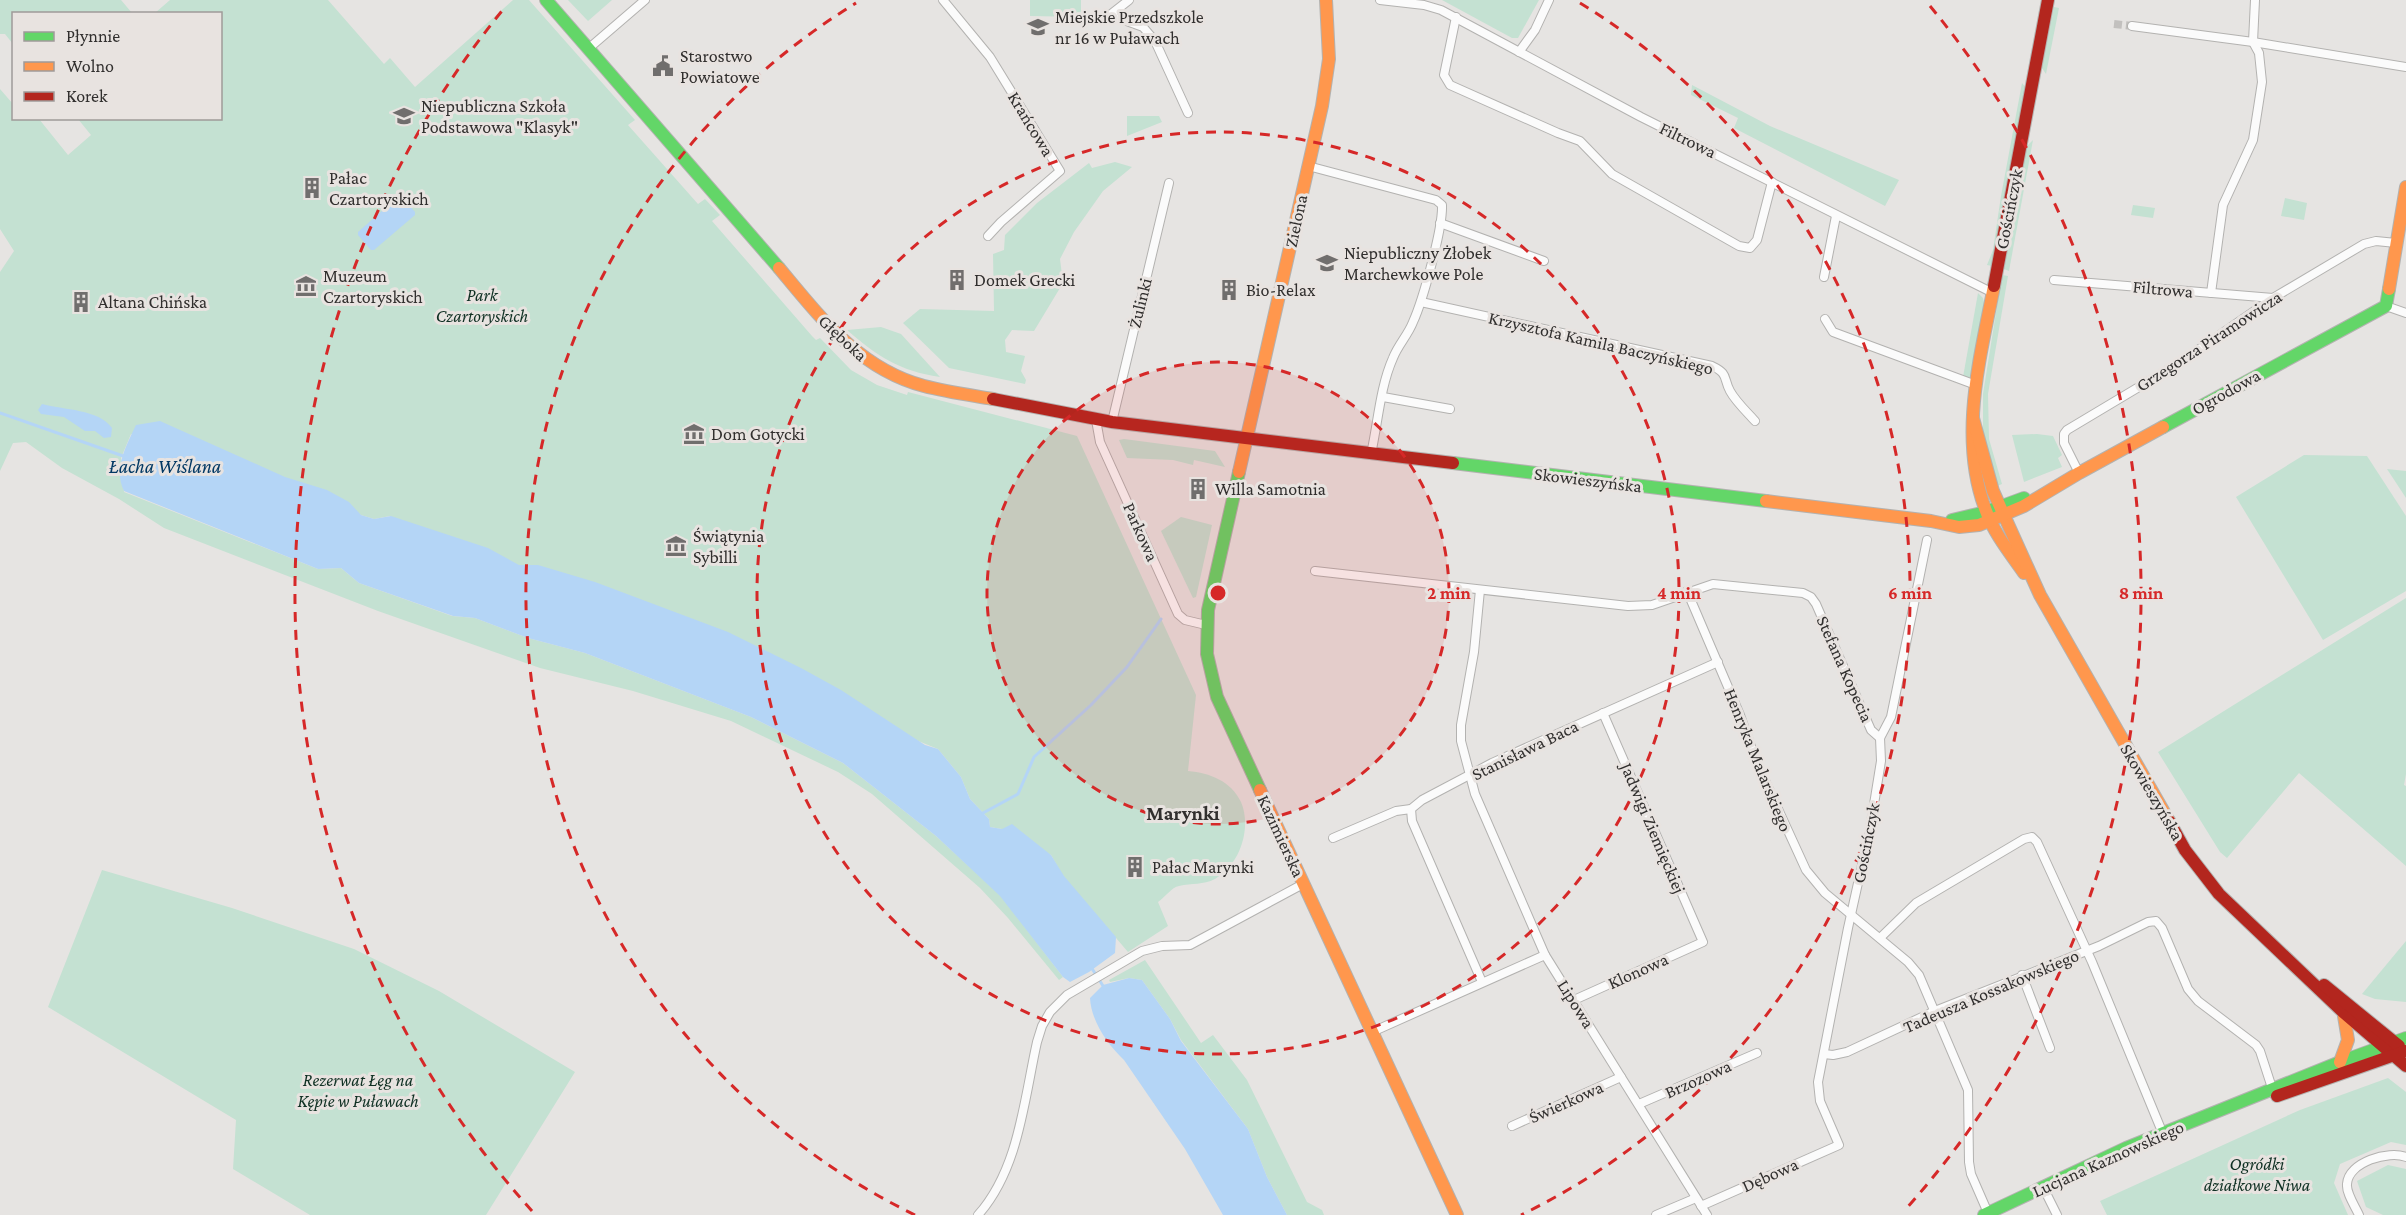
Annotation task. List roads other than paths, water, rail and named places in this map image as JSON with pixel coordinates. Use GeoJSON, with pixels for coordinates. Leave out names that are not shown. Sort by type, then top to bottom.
{"type":"FeatureCollection","features":[{"type":"Feature","properties":{"kind":"street","name":"Głęboka"},"geometry":{"type":"LineString","coordinates":[[546,0],[831,329],[864,360],[883,371],[924,386],[1096,420],[1246,439]]}},
{"type":"Feature","properties":{"kind":"street"},"geometry":{"type":"LineString","coordinates":[[588,49],[645,0]]}},
{"type":"Feature","properties":{"kind":"street","name":"Krańcowa"},"geometry":{"type":"LineString","coordinates":[[943,0],[990,57],[1060,171],[988,236]]}},
{"type":"Feature","properties":{"kind":"street"},"geometry":{"type":"LineString","coordinates":[[1129,0],[1110,15],[1143,27],[1155,41],[1188,113]]}},
{"type":"Feature","properties":{"kind":"street","name":"Zielona"},"geometry":{"type":"LineString","coordinates":[[1246,439],[1322,106],[1329,59],[1326,0]]}},
{"type":"Feature","properties":{"kind":"street","name":"Filtrowa"},"geometry":{"type":"LineString","coordinates":[[1380,0],[1424,5],[1456,17],[1638,116],[1993,293]]}},
{"type":"Feature","properties":{"kind":"street"},"geometry":{"type":"LineString","coordinates":[[1520,52],[1535,30],[1549,0]]}},
{"type":"Feature","properties":{"kind":"street","name":"Gościńczyk"},"geometry":{"type":"LineString","coordinates":[[1988,516],[1971,454],[1976,385],[2048,0]]}},
{"type":"Feature","properties":{"kind":"street"},"geometry":{"type":"LineString","coordinates":[[2211,293],[2223,205],[2249,152],[2258,112],[2262,74],[2259,53],[2253,42],[2254,0]]}},
{"type":"Feature","properties":{"kind":"street"},"geometry":{"type":"LineString","coordinates":[[1456,17],[1444,75],[1450,85],[1580,141],[1612,174],[1738,246],[1750,248],[1757,240],[1772,182]]}},
{"type":"Feature","properties":{"kind":"street"},"geometry":{"type":"LineString","coordinates":[[2132,26],[2253,42],[2406,67]]}},
{"type":"Feature","properties":{"kind":"street"},"geometry":{"type":"LineString","coordinates":[[1308,166],[1436,200],[1442,205],[1440,223],[1421,302],[1413,324],[1393,358],[1371,453]]}},
{"type":"Feature","properties":{"kind":"street","name":"Żulinki"},"geometry":{"type":"LineString","coordinates":[[1112,422],[1168,183]]}},
{"type":"Feature","properties":{"kind":"street"},"geometry":{"type":"LineString","coordinates":[[2406,187],[2386,306],[2406,313]]}},
{"type":"Feature","properties":{"kind":"street"},"geometry":{"type":"LineString","coordinates":[[1824,277],[1836,216]]}},
{"type":"Feature","properties":{"kind":"street"},"geometry":{"type":"LineString","coordinates":[[1440,223],[1544,261]]}},
{"type":"Feature","properties":{"kind":"street","name":"Grzegorza Piramowicza"},"geometry":{"type":"LineString","coordinates":[[2079,473],[2064,443],[2064,434],[2179,363],[2273,298],[2364,244],[2376,241],[2396,243]]}},
{"type":"Feature","properties":{"kind":"street","name":"Filtrowa"},"geometry":{"type":"LineString","coordinates":[[2054,280],[2273,298]]}},
{"type":"Feature","properties":{"kind":"street","name":"Krzysztofa Kamila Baczyńskiego"},"geometry":{"type":"LineString","coordinates":[[1421,302],[1712,366],[1721,370],[1727,378],[1730,391],[1755,421]]}},
{"type":"Feature","properties":{"kind":"street","name":"Ogrodowa"},"geometry":{"type":"LineString","coordinates":[[2002,511],[2044,496],[2079,473],[2386,306]]}},
{"type":"Feature","properties":{"kind":"street"},"geometry":{"type":"LineString","coordinates":[[1825,319],[1833,332],[1976,385]]}},
{"type":"Feature","properties":{"kind":"street"},"geometry":{"type":"LineString","coordinates":[[1383,398],[1450,409]]}},
{"type":"Feature","properties":{"kind":"street","name":"Gościńczyk"},"geometry":{"type":"LineString","coordinates":[[1973,418],[1985,468],[2002,511]]}},
{"type":"Feature","properties":{"kind":"street","name":"Parkowa"},"geometry":{"type":"LineString","coordinates":[[1096,420],[1100,442],[1178,614],[1185,620],[1206,625]]}},
{"type":"Feature","properties":{"kind":"street","name":"Skowieszyńska"},"geometry":{"type":"LineString","coordinates":[[1246,439],[1931,521],[1988,516],[2002,511],[2040,595]]}},
{"type":"Feature","properties":{"kind":"street","name":"Kazimierska"},"geometry":{"type":"LineString","coordinates":[[1246,439],[1206,625],[1206,651],[1211,681],[1457,1215]]}},
{"type":"Feature","properties":{"kind":"street","name":"Skowieszyńska"},"geometry":{"type":"LineString","coordinates":[[1988,516],[2040,595],[2186,849],[2219,894],[2343,1012],[2388,1045]]}},
{"type":"Feature","properties":{"kind":"street","name":"Gościńczyk"},"geometry":{"type":"LineString","coordinates":[[1839,1145],[1818,1094],[1880,768],[1880,738],[1891,717],[1927,540]]}},
{"type":"Feature","properties":{"kind":"street","name":"Stefana Kopecia"},"geometry":{"type":"LineString","coordinates":[[1316,571],[1641,606],[1652,605],[1701,586],[1723,583],[1803,593],[1811,597],[1871,730],[1880,738]]}},
{"type":"Feature","properties":{"kind":"street","name":"Lipowa"},"geometry":{"type":"LineString","coordinates":[[1480,590],[1474,652],[1461,732],[1469,777],[1545,956],[1707,1215]]}},
{"type":"Feature","properties":{"kind":"street","name":"Henryka Malarskiego"},"geometry":{"type":"LineString","coordinates":[[1688,591],[1740,715],[1756,761],[1798,856],[1825,893],[1908,962],[1919,975],[1968,1090],[1969,1162],[1971,1174],[1986,1214]]}},
{"type":"Feature","properties":{"kind":"street","name":"Stanisława Baca"},"geometry":{"type":"LineString","coordinates":[[1333,838],[1396,810],[1411,809],[1422,800],[1492,764],[1718,662]]}},
{"type":"Feature","properties":{"kind":"street","name":"Jadwigi Ziemięckiej"},"geometry":{"type":"LineString","coordinates":[[1603,713],[1702,942]]}},
{"type":"Feature","properties":{"kind":"street"},"geometry":{"type":"LineString","coordinates":[[1411,809],[1414,825],[1482,982]]}},
{"type":"Feature","properties":{"kind":"street"},"geometry":{"type":"LineString","coordinates":[[1880,938],[1916,903],[2024,839],[2032,837],[2037,842],[2087,950],[2163,1134]]}},
{"type":"Feature","properties":{"kind":"street"},"geometry":{"type":"LineString","coordinates":[[978,1215],[988,1204],[1003,1178],[1014,1143],[1041,1026],[1050,1012],[1067,995],[1142,951],[1162,946],[1190,945],[1303,884]]}},
{"type":"Feature","properties":{"kind":"street","name":"Tadeusza Kossakowskiego"},"geometry":{"type":"LineString","coordinates":[[1824,1054],[1847,1052],[1935,1011],[2087,950],[2148,922],[2156,921],[2162,928],[2188,989],[2198,1001],[2260,1051],[2274,1093]]}},
{"type":"Feature","properties":{"kind":"street","name":"Klonowa"},"geometry":{"type":"LineString","coordinates":[[1574,1000],[1702,942]]}},
{"type":"Feature","properties":{"kind":"street"},"geometry":{"type":"LineString","coordinates":[[1371,1032],[1545,956]]}},
{"type":"Feature","properties":{"kind":"street","name":"Skowieszyńska"},"geometry":{"type":"LineString","coordinates":[[2296,965],[2349,1004],[2388,1045]]}},
{"type":"Feature","properties":{"kind":"street"},"geometry":{"type":"LineString","coordinates":[[2022,975],[2050,1048]]}},
{"type":"Feature","properties":{"kind":"street"},"geometry":{"type":"LineString","coordinates":[[2340,1062],[2350,1040],[2350,1030],[2343,1012]]}},
{"type":"Feature","properties":{"kind":"street","name":"Lucjana Kaznowskiego"},"geometry":{"type":"LineString","coordinates":[[2274,1093],[2340,1062],[2406,1038]]}},
{"type":"Feature","properties":{"kind":"street"},"geometry":{"type":"LineString","coordinates":[[2388,1045],[2403,1053],[2406,1066]]}},
{"type":"Feature","properties":{"kind":"street","name":"Brzozowa"},"geometry":{"type":"LineString","coordinates":[[1639,1104],[1757,1053]]}},
{"type":"Feature","properties":{"kind":"street","name":"Lucjana Kaznowskiego"},"geometry":{"type":"LineString","coordinates":[[1986,1214],[2163,1134],[2274,1093],[2403,1053]]}},
{"type":"Feature","properties":{"kind":"street","name":"Świerkowa"},"geometry":{"type":"LineString","coordinates":[[1512,1126],[1621,1077]]}},
{"type":"Feature","properties":{"kind":"street","name":"Dębowa"},"geometry":{"type":"LineString","coordinates":[[1656,1215],[1699,1202],[1839,1145]]}},
{"type":"Feature","properties":{"kind":"street"},"geometry":{"type":"LineString","coordinates":[[2359,1215],[2346,1186],[2349,1174],[2356,1167],[2390,1154],[2406,1157]]}},
{"type":"Feature","properties":{"kind":"street"},"geometry":{"type":"LineString","coordinates":[[2043,1187],[2057,1215]]}},
{"type":"Feature","properties":{"kind":"water"},"geometry":{"type":"Polygon","coordinates":[[[399,196],[415,212],[415,215],[374,250],[371,250],[358,232],[399,196]]]}},
{"type":"Feature","properties":{"kind":"water"},"geometry":{"type":"Polygon","coordinates":[[[42,404],[99,417],[112,428],[111,437],[104,438],[95,431],[85,431],[64,417],[41,414],[38,410],[42,404]]]}},
{"type":"Feature","properties":{"kind":"water","name":"Łacha Wiślana"},"geometry":{"type":"Polygon","coordinates":[[[160,421],[285,477],[327,490],[349,502],[361,515],[374,519],[391,516],[488,548],[519,565],[538,565],[595,582],[728,632],[841,690],[925,745],[938,749],[961,777],[970,799],[989,819],[990,827],[1002,829],[1012,824],[1051,855],[1064,876],[1116,937],[1115,953],[1089,972],[1070,982],[1063,977],[1000,896],[936,836],[843,763],[751,717],[585,653],[528,638],[475,618],[453,616],[359,583],[341,568],[318,569],[124,491],[120,466],[136,425],[160,421]]]}},
{"type":"Feature","properties":{"kind":"water"},"geometry":{"type":"Polygon","coordinates":[[[1129,978],[1142,980],[1170,1019],[1181,1041],[1248,1129],[1267,1177],[1287,1215],[1223,1215],[1185,1149],[1124,1060],[1106,1040],[1093,1015],[1090,998],[1103,985],[1129,978]]]}},
{"type":"Feature","properties":{"kind":"waterway"},"geometry":{"type":"LineString","coordinates":[[0,413],[126,457]]}},
{"type":"Feature","properties":{"kind":"waterway"},"geometry":{"type":"LineString","coordinates":[[983,813],[1018,794],[1034,757],[1091,705],[1127,667],[1161,619]]}},
{"type":"Feature","properties":{"kind":"waterway"},"geometry":{"type":"LineString","coordinates":[[1091,967],[1105,989]]}},
{"type":"Feature","properties":{"kind":"tunnel"},"geometry":{"type":"LineString","coordinates":[[2114,24],[2132,26]]}},
{"type":"Feature","properties":{"kind":"place","name":"Miejskie Przedszkole nr 16 w Puławach"},"geometry":{"type":"Point","coordinates":[1038,27]}},
{"type":"Feature","properties":{"kind":"place","name":"Starostwo Powiatowe"},"geometry":{"type":"Point","coordinates":[663,66]}},
{"type":"Feature","properties":{"kind":"place","name":"Niepubliczna Szkoła Podstawowa \"Klasyk\""},"geometry":{"type":"Point","coordinates":[404,116]}},
{"type":"Feature","properties":{"kind":"place","name":"Pałac Czartoryskich"},"geometry":{"type":"Point","coordinates":[312,188]}},
{"type":"Feature","properties":{"kind":"place","name":"Niepubliczny Żłobek Marchewkowe Pole"},"geometry":{"type":"Point","coordinates":[1327,263]}},
{"type":"Feature","properties":{"kind":"place","name":"Domek Grecki"},"geometry":{"type":"Point","coordinates":[957,280]}},
{"type":"Feature","properties":{"kind":"place","name":"Muzeum Czartoryskich"},"geometry":{"type":"Point","coordinates":[306,286]}},
{"type":"Feature","properties":{"kind":"place","name":"Bio-Relax"},"geometry":{"type":"Point","coordinates":[1229,290]}},
{"type":"Feature","properties":{"kind":"place","name":"Altana Chińska"},"geometry":{"type":"Point","coordinates":[81,302]}},
{"type":"Feature","properties":{"kind":"place","name":"Dom Gotycki"},"geometry":{"type":"Point","coordinates":[694,434]}},
{"type":"Feature","properties":{"kind":"place","name":"Willa Samotnia"},"geometry":{"type":"Point","coordinates":[1198,489]}},
{"type":"Feature","properties":{"kind":"place","name":"Świątynia Sybilli"},"geometry":{"type":"Point","coordinates":[676,546]}},
{"type":"Feature","properties":{"kind":"place","name":"Pałac Marynki"},"geometry":{"type":"Point","coordinates":[1135,867]}},
{"type":"Feature","properties":{"kind":"district","name":"Marynki"},"geometry":{"type":"Point","coordinates":[1183,813]}},
{"type":"Feature","properties":{"kind":"park label","name":"Park Czartoryskich"},"geometry":{"type":"Point","coordinates":[482,305]}},
{"type":"Feature","properties":{"kind":"park label","name":"Rezerwat Łęg na Kępie w Puławach"},"geometry":{"type":"Point","coordinates":[358,1090]}},
{"type":"Feature","properties":{"kind":"park label","name":"Ogródki działkowe Niwa"},"geometry":{"type":"Point","coordinates":[2257,1174]}}]}
